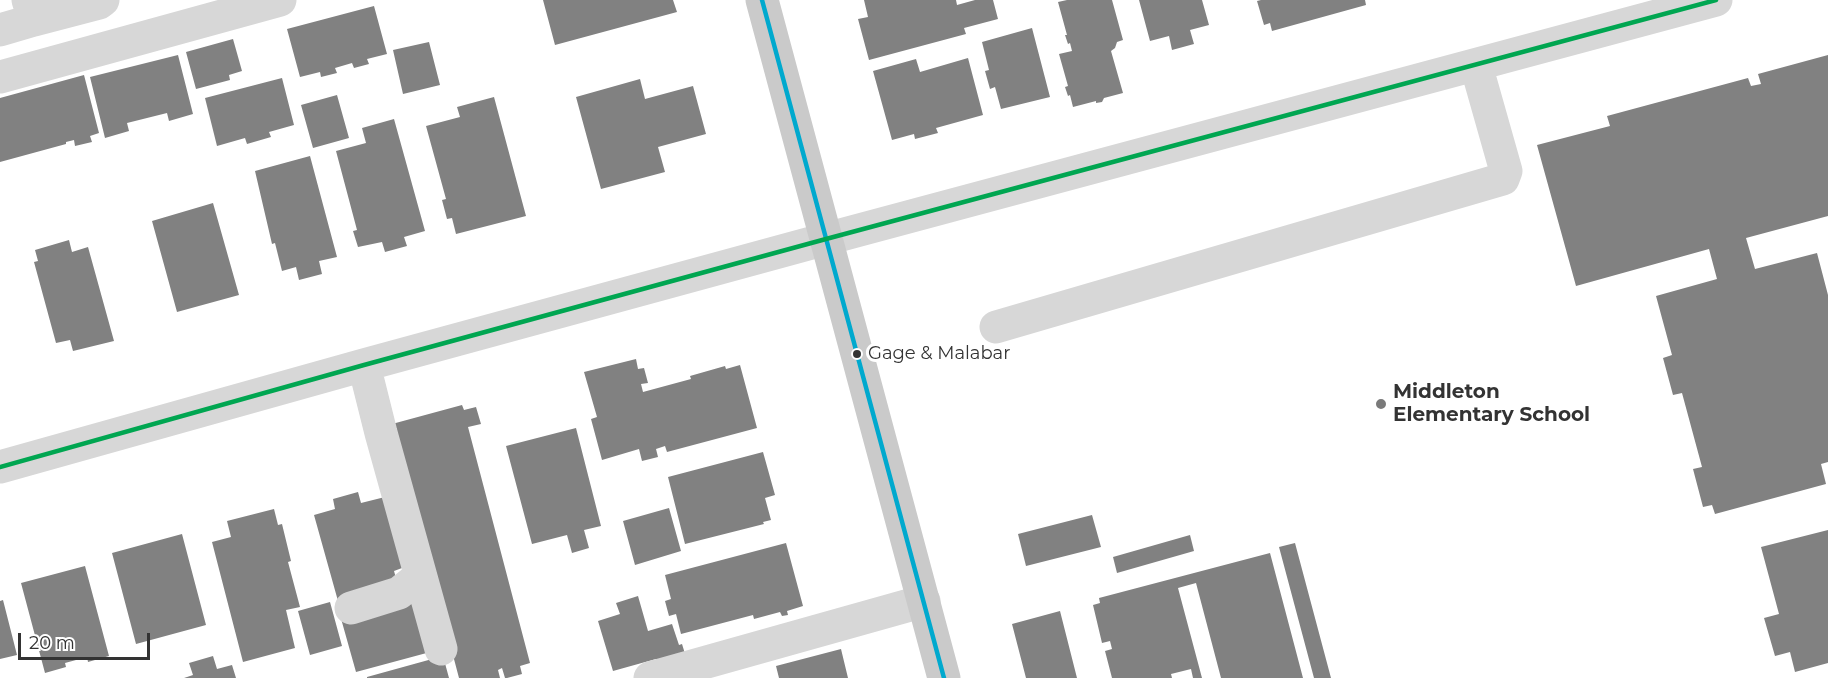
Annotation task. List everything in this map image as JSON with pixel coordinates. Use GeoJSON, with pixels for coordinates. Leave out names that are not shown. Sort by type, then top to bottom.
{"type":"FeatureCollection","features":[{"type":"Feature","properties":{"kind":"main road"},"geometry":{"type":"LineString","coordinates":[[762,0],[945,678]]}},
{"type":"Feature","properties":{"kind":"street"},"geometry":{"type":"LineString","coordinates":[[0,30],[31,10],[99,3],[103,0]]}},
{"type":"Feature","properties":{"kind":"street"},"geometry":{"type":"LineString","coordinates":[[0,77],[280,0]]}},
{"type":"Feature","properties":{"kind":"street"},"geometry":{"type":"LineString","coordinates":[[0,467],[826,238],[1716,0]]}},
{"type":"Feature","properties":{"kind":"street"},"geometry":{"type":"LineString","coordinates":[[996,327],[1503,179],[1506,171],[1476,65]]}},
{"type":"Feature","properties":{"kind":"street"},"geometry":{"type":"LineString","coordinates":[[364,365],[441,649]]}},
{"type":"Feature","properties":{"kind":"street"},"geometry":{"type":"LineString","coordinates":[[351,608],[399,593],[420,576]]}},
{"type":"Feature","properties":{"kind":"street"},"geometry":{"type":"LineString","coordinates":[[650,678],[924,601]]}},
{"type":"Feature","properties":{"kind":"building"},"geometry":{"type":"Polygon","coordinates":[[[543,0],[673,0],[677,12],[555,45],[543,0]]]}},
{"type":"Feature","properties":{"kind":"building"},"geometry":{"type":"Polygon","coordinates":[[[864,0],[956,0],[957,5],[975,0],[993,0],[998,19],[964,28],[966,34],[869,60],[858,19],[868,17],[864,0]]]}},
{"type":"Feature","properties":{"kind":"building"},"geometry":{"type":"Polygon","coordinates":[[[1112,0],[1123,40],[1117,42],[1111,51],[1123,93],[1104,98],[1102,102],[1096,103],[1096,101],[1073,107],[1065,87],[1068,86],[1059,54],[1072,51],[1065,35],[1067,35],[1058,2],[1112,0]]]}},
{"type":"Feature","properties":{"kind":"building"},"geometry":{"type":"Polygon","coordinates":[[[1139,0],[1202,0],[1209,25],[1190,30],[1194,44],[1172,50],[1169,36],[1150,41],[1139,0]]]}},
{"type":"Feature","properties":{"kind":"building"},"geometry":{"type":"Polygon","coordinates":[[[1365,0],[1366,5],[1272,31],[1270,23],[1264,25],[1257,1],[1365,0]]]}},
{"type":"Feature","properties":{"kind":"building"},"geometry":{"type":"Polygon","coordinates":[[[374,6],[387,54],[367,59],[369,64],[354,68],[352,63],[335,68],[337,73],[321,77],[320,72],[300,77],[287,29],[374,6]]]}},
{"type":"Feature","properties":{"kind":"building"},"geometry":{"type":"Polygon","coordinates":[[[1032,28],[1050,97],[1001,109],[995,87],[990,89],[985,71],[989,70],[982,42],[1032,28]]]}},
{"type":"Feature","properties":{"kind":"building"},"geometry":{"type":"Polygon","coordinates":[[[233,39],[242,71],[229,75],[230,80],[196,89],[186,52],[233,39]]]}},
{"type":"Feature","properties":{"kind":"building"},"geometry":{"type":"Polygon","coordinates":[[[429,42],[440,85],[403,94],[393,50],[429,42]]]}},
{"type":"Feature","properties":{"kind":"building"},"geometry":{"type":"Polygon","coordinates":[[[178,55],[193,114],[169,121],[167,113],[127,123],[129,131],[105,138],[90,77],[178,55]]]}},
{"type":"Feature","properties":{"kind":"building"},"geometry":{"type":"Polygon","coordinates":[[[1828,55],[1828,216],[1746,238],[1755,269],[1817,253],[1828,295],[1828,462],[1821,464],[1826,484],[1715,514],[1712,505],[1703,507],[1693,469],[1702,467],[1682,393],[1673,395],[1663,358],[1672,355],[1656,296],[1717,279],[1709,249],[1576,286],[1537,145],[1610,126],[1607,116],[1748,78],[1751,86],[1761,84],[1758,74],[1828,55]]]}},
{"type":"Feature","properties":{"kind":"building"},"geometry":{"type":"Polygon","coordinates":[[[968,58],[983,115],[936,128],[938,133],[915,139],[914,134],[892,140],[873,71],[916,59],[920,72],[968,58]]]}},
{"type":"Feature","properties":{"kind":"building"},"geometry":{"type":"Polygon","coordinates":[[[84,75],[99,133],[90,136],[92,142],[75,146],[74,140],[0,162],[0,98],[84,75]]]}},
{"type":"Feature","properties":{"kind":"building"},"geometry":{"type":"Polygon","coordinates":[[[282,78],[294,125],[269,132],[271,137],[247,144],[245,138],[217,146],[205,98],[282,78]]]}},
{"type":"Feature","properties":{"kind":"building"},"geometry":{"type":"Polygon","coordinates":[[[640,79],[645,99],[693,86],[706,134],[658,147],[665,172],[601,189],[576,97],[640,79]]]}},
{"type":"Feature","properties":{"kind":"building"},"geometry":{"type":"Polygon","coordinates":[[[337,95],[349,138],[313,148],[301,105],[337,95]]]}},
{"type":"Feature","properties":{"kind":"building"},"geometry":{"type":"Polygon","coordinates":[[[494,97],[526,216],[456,234],[452,218],[447,219],[442,200],[446,199],[426,126],[460,117],[457,107],[494,97]]]}},
{"type":"Feature","properties":{"kind":"building"},"geometry":{"type":"Polygon","coordinates":[[[394,119],[425,231],[404,237],[407,246],[385,252],[382,242],[358,247],[353,231],[357,230],[336,151],[366,143],[362,128],[394,119]]]}},
{"type":"Feature","properties":{"kind":"building"},"geometry":{"type":"Polygon","coordinates":[[[310,156],[337,257],[319,261],[322,274],[299,280],[296,267],[282,271],[275,243],[272,244],[255,171],[310,156]]]}},
{"type":"Feature","properties":{"kind":"building"},"geometry":{"type":"Polygon","coordinates":[[[213,203],[239,295],[177,312],[152,221],[213,203]]]}},
{"type":"Feature","properties":{"kind":"building"},"geometry":{"type":"Polygon","coordinates":[[[69,240],[72,252],[88,247],[114,341],[73,351],[70,340],[56,343],[34,262],[38,261],[35,250],[69,240]]]}},
{"type":"Feature","properties":{"kind":"building"},"geometry":{"type":"Polygon","coordinates":[[[636,359],[638,369],[644,368],[648,383],[641,384],[643,392],[691,379],[690,376],[725,366],[726,369],[740,365],[757,428],[667,452],[665,446],[656,449],[658,457],[642,461],[639,449],[602,460],[591,419],[597,417],[584,372],[636,359]]]}},
{"type":"Feature","properties":{"kind":"building"},"geometry":{"type":"Polygon","coordinates":[[[462,405],[464,410],[476,407],[481,424],[468,427],[530,663],[520,666],[522,674],[507,678],[502,668],[498,670],[500,678],[459,678],[392,424],[462,405]]]}},
{"type":"Feature","properties":{"kind":"building"},"geometry":{"type":"Polygon","coordinates":[[[576,428],[601,526],[584,530],[589,548],[572,553],[567,535],[532,544],[506,446],[576,428]]]}},
{"type":"Feature","properties":{"kind":"building"},"geometry":{"type":"Polygon","coordinates":[[[763,452],[775,495],[765,498],[771,520],[763,522],[764,524],[685,544],[668,477],[763,452]]]}},
{"type":"Feature","properties":{"kind":"building"},"geometry":{"type":"Polygon","coordinates":[[[358,492],[361,503],[385,497],[402,568],[394,571],[396,578],[338,601],[314,515],[335,509],[333,499],[358,492]]]}},
{"type":"Feature","properties":{"kind":"building"},"geometry":{"type":"Polygon","coordinates":[[[669,508],[681,551],[635,565],[623,521],[669,508]]]}},
{"type":"Feature","properties":{"kind":"building"},"geometry":{"type":"Polygon","coordinates":[[[274,509],[278,525],[282,524],[291,561],[288,562],[300,607],[286,610],[295,648],[243,662],[212,542],[231,537],[227,521],[274,509]]]}},
{"type":"Feature","properties":{"kind":"building"},"geometry":{"type":"Polygon","coordinates":[[[1092,515],[1101,547],[1026,566],[1018,534],[1092,515]]]}},
{"type":"Feature","properties":{"kind":"building"},"geometry":{"type":"Polygon","coordinates":[[[1828,530],[1828,663],[1795,672],[1790,652],[1775,656],[1764,618],[1779,614],[1761,547],[1828,530]]]}},
{"type":"Feature","properties":{"kind":"building"},"geometry":{"type":"Polygon","coordinates":[[[182,534],[206,625],[136,644],[112,553],[182,534]]]}},
{"type":"Feature","properties":{"kind":"building"},"geometry":{"type":"Polygon","coordinates":[[[1190,535],[1194,551],[1117,573],[1113,557],[1190,535]]]}},
{"type":"Feature","properties":{"kind":"building"},"geometry":{"type":"Polygon","coordinates":[[[786,543],[803,606],[787,611],[788,615],[782,616],[780,612],[754,619],[753,615],[681,634],[676,614],[669,616],[665,601],[671,599],[665,575],[786,543]]]}},
{"type":"Feature","properties":{"kind":"building"},"geometry":{"type":"Polygon","coordinates":[[[1295,543],[1331,678],[1314,678],[1279,547],[1295,543]]]}},
{"type":"Feature","properties":{"kind":"building"},"geometry":{"type":"Polygon","coordinates":[[[1270,553],[1303,678],[1221,678],[1196,583],[1178,588],[1202,678],[1193,678],[1191,669],[1171,674],[1172,678],[1112,678],[1105,651],[1112,649],[1110,641],[1102,643],[1093,605],[1100,603],[1099,598],[1270,553]]]}},
{"type":"Feature","properties":{"kind":"building"},"geometry":{"type":"Polygon","coordinates":[[[85,566],[109,656],[88,662],[87,657],[65,663],[66,667],[45,673],[21,583],[85,566]]]}},
{"type":"Feature","properties":{"kind":"building"},"geometry":{"type":"Polygon","coordinates":[[[418,594],[434,651],[356,672],[340,615],[418,594]]]}},
{"type":"Feature","properties":{"kind":"building"},"geometry":{"type":"Polygon","coordinates":[[[638,596],[648,631],[672,624],[686,657],[658,665],[656,659],[613,671],[598,621],[620,614],[616,603],[638,596]]]}},
{"type":"Feature","properties":{"kind":"building"},"geometry":{"type":"Polygon","coordinates":[[[3,600],[17,655],[0,659],[0,601],[3,600]]]}},
{"type":"Feature","properties":{"kind":"building"},"geometry":{"type":"Polygon","coordinates":[[[330,602],[342,646],[310,655],[298,611],[330,602]]]}},
{"type":"Feature","properties":{"kind":"building"},"geometry":{"type":"Polygon","coordinates":[[[1060,611],[1077,678],[1026,678],[1012,624],[1060,611]]]}},
{"type":"Feature","properties":{"kind":"building"},"geometry":{"type":"Polygon","coordinates":[[[841,649],[848,678],[779,678],[776,666],[841,649]]]}},
{"type":"Feature","properties":{"kind":"building"},"geometry":{"type":"Polygon","coordinates":[[[213,656],[217,669],[232,665],[236,678],[184,678],[193,675],[189,663],[213,656]]]}},
{"type":"Feature","properties":{"kind":"building"},"geometry":{"type":"Polygon","coordinates":[[[443,656],[449,678],[367,678],[367,677],[443,656]]]}},
{"type":"Feature","properties":{"kind":"transit line"},"geometry":{"type":"LineString","coordinates":[[762,0],[944,678]]}},
{"type":"Feature","properties":{"kind":"transit line"},"geometry":{"type":"LineString","coordinates":[[0,467],[826,239],[1716,0]]}},
{"type":"Feature","properties":{"kind":"place","name":"Gage & Malabar"},"geometry":{"type":"Point","coordinates":[857,354]}},
{"type":"Feature","properties":{"kind":"place","name":"Middleton Elementary School"},"geometry":{"type":"Point","coordinates":[1381,404]}}]}
